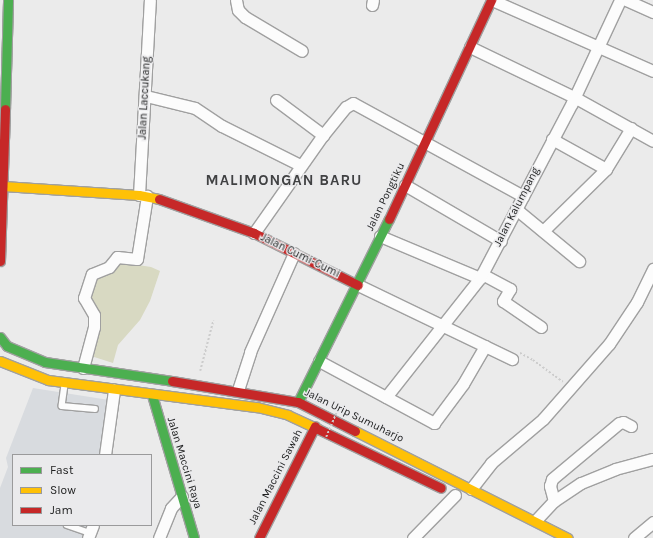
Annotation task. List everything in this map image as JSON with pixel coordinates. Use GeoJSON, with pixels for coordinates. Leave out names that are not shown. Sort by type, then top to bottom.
{"type":"FeatureCollection","features":[{"type":"Feature","properties":{"kind":"main road"},"geometry":{"type":"LineString","coordinates":[[0,261],[3,186],[3,66],[8,0]]}},
{"type":"Feature","properties":{"kind":"main road","name":"Jalan Pongtiku"},"geometry":{"type":"LineString","coordinates":[[298,402],[358,284],[492,0]]}},
{"type":"Feature","properties":{"kind":"main road","name":"Jalan Cumi-Cumi"},"geometry":{"type":"LineString","coordinates":[[3,186],[143,196],[171,201],[254,233],[358,284]]}},
{"type":"Feature","properties":{"kind":"main road","name":"Jalan Urip Sumuharjo"},"geometry":{"type":"LineString","coordinates":[[0,337],[7,346],[45,362],[238,390],[298,402],[536,520],[568,538]]}},
{"type":"Feature","properties":{"kind":"main road"},"geometry":{"type":"LineString","coordinates":[[0,361],[31,375],[65,382],[152,395],[257,407],[288,415],[315,426],[459,497]]}},
{"type":"Feature","properties":{"kind":"main road","name":"Jalan Maccini Raya"},"geometry":{"type":"LineString","coordinates":[[152,395],[194,538]]}},
{"type":"Feature","properties":{"kind":"main road","name":"Jalan Maccini Sawah"},"geometry":{"type":"LineString","coordinates":[[259,538],[315,426]]}},
{"type":"Feature","properties":{"kind":"street","name":"Jalan Laccukang"},"geometry":{"type":"LineString","coordinates":[[83,368],[94,327],[94,314],[84,298],[92,274],[109,268],[117,257],[137,259],[143,196],[150,0]]}},
{"type":"Feature","properties":{"kind":"street"},"geometry":{"type":"LineString","coordinates":[[236,0],[238,10],[245,17],[302,51]]}},
{"type":"Feature","properties":{"kind":"street"},"geometry":{"type":"LineString","coordinates":[[492,0],[653,71]]}},
{"type":"Feature","properties":{"kind":"street","name":"Jalan Kalumpang"},"geometry":{"type":"LineString","coordinates":[[386,397],[445,325],[481,276],[574,97],[620,0]]}},
{"type":"Feature","properties":{"kind":"street"},"geometry":{"type":"LineString","coordinates":[[626,0],[653,12]]}},
{"type":"Feature","properties":{"kind":"street"},"geometry":{"type":"LineString","coordinates":[[470,47],[574,97],[653,141]]}},
{"type":"Feature","properties":{"kind":"street"},"geometry":{"type":"LineString","coordinates":[[146,96],[195,108],[222,126],[300,165]]}},
{"type":"Feature","properties":{"kind":"street"},"geometry":{"type":"LineString","coordinates":[[276,100],[323,135]]}},
{"type":"Feature","properties":{"kind":"street"},"geometry":{"type":"LineString","coordinates":[[254,233],[300,165],[346,107],[353,103],[426,141],[523,196]]}},
{"type":"Feature","properties":{"kind":"street"},"geometry":{"type":"LineString","coordinates":[[543,231],[606,169],[631,128]]}},
{"type":"Feature","properties":{"kind":"street"},"geometry":{"type":"LineString","coordinates":[[552,139],[606,169]]}},
{"type":"Feature","properties":{"kind":"street"},"geometry":{"type":"LineString","coordinates":[[405,185],[500,241]]}},
{"type":"Feature","properties":{"kind":"street"},"geometry":{"type":"LineString","coordinates":[[516,209],[579,261]]}},
{"type":"Feature","properties":{"kind":"street"},"geometry":{"type":"LineString","coordinates":[[380,236],[510,289],[503,301],[541,327]]}},
{"type":"Feature","properties":{"kind":"street"},"geometry":{"type":"LineString","coordinates":[[238,390],[250,352],[294,253]]}},
{"type":"Feature","properties":{"kind":"street"},"geometry":{"type":"LineString","coordinates":[[471,488],[491,463],[533,429],[609,344],[648,286],[653,269]]}},
{"type":"Feature","properties":{"kind":"street","name":"Jalan Cumi-Cumi"},"geometry":{"type":"LineString","coordinates":[[358,284],[445,325],[512,359]]}},
{"type":"Feature","properties":{"kind":"street"},"geometry":{"type":"LineString","coordinates":[[319,361],[434,423],[463,384],[485,346]]}},
{"type":"Feature","properties":{"kind":"street"},"geometry":{"type":"LineString","coordinates":[[105,454],[114,390]]}},
{"type":"Feature","properties":{"kind":"street"},"geometry":{"type":"LineString","coordinates":[[554,501],[550,486],[552,479],[620,423],[624,422],[631,426]]}},
{"type":"Feature","properties":{"kind":"street"},"geometry":{"type":"LineString","coordinates":[[536,520],[554,501],[581,483],[615,469],[653,459]]}},
{"type":"Feature","properties":{"kind":"street"},"geometry":{"type":"LineString","coordinates":[[159,538],[171,508],[182,496]]}},
{"type":"Feature","properties":{"kind":"street"},"geometry":{"type":"LineString","coordinates":[[413,538],[459,497]]}},
{"type":"Feature","properties":{"kind":"street"},"geometry":{"type":"LineString","coordinates":[[634,538],[653,522]]}},
{"type":"Feature","properties":{"kind":"lane"},"geometry":{"type":"LineString","coordinates":[[65,382],[62,406],[95,409]]}},
{"type":"Feature","properties":{"kind":"lane"},"geometry":{"type":"LineString","coordinates":[[70,526],[90,532]]}},
{"type":"Feature","properties":{"kind":"path"},"geometry":{"type":"LineString","coordinates":[[197,384],[213,321]]}},
{"type":"Feature","properties":{"kind":"path"},"geometry":{"type":"LineString","coordinates":[[512,359],[517,353],[522,354],[571,388]]}},
{"type":"Feature","properties":{"kind":"path"},"geometry":{"type":"LineString","coordinates":[[326,437],[336,413]]}},
{"type":"Feature","properties":{"kind":"shaded area"},"geometry":{"type":"Polygon","coordinates":[[[33,388],[109,400],[101,454],[12,454],[12,526],[89,526],[83,538],[0,538],[0,488],[8,467],[6,458],[33,388]]]}},
{"type":"Feature","properties":{"kind":"green space"},"geometry":{"type":"Polygon","coordinates":[[[119,262],[151,267],[160,271],[150,301],[140,320],[118,345],[113,363],[91,356],[94,348],[86,299],[93,278],[119,262]]]}},
{"type":"Feature","properties":{"kind":"traffic: fast"},"geometry":{"type":"LineString","coordinates":[[5,109],[8,0]]}},
{"type":"Feature","properties":{"kind":"traffic: fast"},"geometry":{"type":"LineString","coordinates":[[298,402],[389,219]]}},
{"type":"Feature","properties":{"kind":"traffic: fast"},"geometry":{"type":"LineString","coordinates":[[0,337],[7,346],[45,362],[172,381]]}},
{"type":"Feature","properties":{"kind":"traffic: fast"},"geometry":{"type":"LineString","coordinates":[[152,395],[194,538]]}},
{"type":"Feature","properties":{"kind":"traffic: slow"},"geometry":{"type":"LineString","coordinates":[[3,186],[139,195],[159,199]]}},
{"type":"Feature","properties":{"kind":"traffic: slow"},"geometry":{"type":"LineString","coordinates":[[0,361],[48,380],[257,407],[288,415],[318,429]]}},
{"type":"Feature","properties":{"kind":"traffic: slow"},"geometry":{"type":"LineString","coordinates":[[355,431],[568,538]]}},
{"type":"Feature","properties":{"kind":"traffic: jam"},"geometry":{"type":"LineString","coordinates":[[389,219],[491,0]]}},
{"type":"Feature","properties":{"kind":"traffic: jam"},"geometry":{"type":"LineString","coordinates":[[0,261],[5,109]]}},
{"type":"Feature","properties":{"kind":"traffic: jam"},"geometry":{"type":"LineString","coordinates":[[159,199],[254,233],[358,285]]}},
{"type":"Feature","properties":{"kind":"traffic: jam"},"geometry":{"type":"LineString","coordinates":[[172,381],[298,402],[355,431]]}},
{"type":"Feature","properties":{"kind":"traffic: jam"},"geometry":{"type":"LineString","coordinates":[[259,538],[315,426]]}},
{"type":"Feature","properties":{"kind":"traffic: jam"},"geometry":{"type":"LineString","coordinates":[[318,429],[441,488]]}},
{"type":"Feature","properties":{"kind":"district","name":"MALIMONGAN BARU"},"geometry":{"type":"Point","coordinates":[284,181]}}]}
